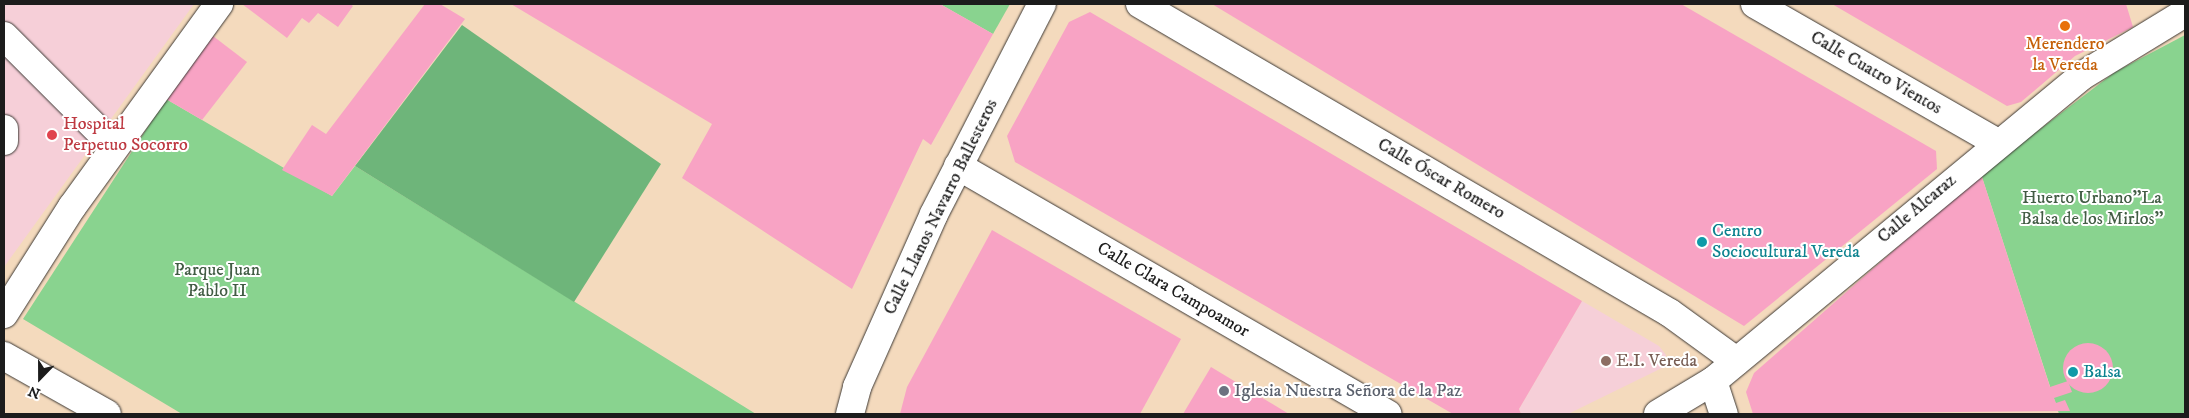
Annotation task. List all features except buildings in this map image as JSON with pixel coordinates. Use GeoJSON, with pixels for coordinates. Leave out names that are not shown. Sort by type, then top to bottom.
{"type":"FeatureCollection","features":[{"type":"Feature","properties":{"kind":"street"},"geometry":{"type":"LineString","coordinates":[[4,314],[114,146],[219,4]]}},
{"type":"Feature","properties":{"kind":"street","name":"Calle Llanos Navarro Ballesteros"},"geometry":{"type":"LineString","coordinates":[[850,414],[857,387],[958,166],[1042,4]]}},
{"type":"Feature","properties":{"kind":"street","name":"Calle Óscar Romero"},"geometry":{"type":"LineString","coordinates":[[1140,4],[1670,313],[1736,361]]}},
{"type":"Feature","properties":{"kind":"street","name":"Calle Cuatro Vientos"},"geometry":{"type":"LineString","coordinates":[[1755,4],[1996,142]]}},
{"type":"Feature","properties":{"kind":"street","name":"Calle Alcaraz"},"geometry":{"type":"LineString","coordinates":[[1658,414],[1713,380],[1996,142],[2080,77],[2184,13]]}},
{"type":"Feature","properties":{"kind":"street"},"geometry":{"type":"LineString","coordinates":[[4,36],[114,146]]}},
{"type":"Feature","properties":{"kind":"street"},"geometry":{"type":"LineString","coordinates":[[4,129],[4,142]]}},
{"type":"Feature","properties":{"kind":"street","name":"Calle Clara Campoamor"},"geometry":{"type":"LineString","coordinates":[[958,166],[1388,414]]}},
{"type":"Feature","properties":{"kind":"street"},"geometry":{"type":"LineString","coordinates":[[4,356],[107,414]]}},
{"type":"Feature","properties":{"kind":"street"},"geometry":{"type":"LineString","coordinates":[[1713,380],[1724,414]]}},
{"type":"Feature","properties":{"kind":"shaded area","name":"Hospital Perpetuo Socorro"},"geometry":{"type":"Polygon","coordinates":[[[4,4],[194,4],[4,267],[4,4]]]}},
{"type":"Feature","properties":{"kind":"shaded area","name":"E.I. Vereda"},"geometry":{"type":"Polygon","coordinates":[[[1582,301],[1659,346],[1666,355],[1664,367],[1568,414],[1521,414],[1519,409],[1582,301]]]}},
{"type":"Feature","properties":{"kind":"green space"},"geometry":{"type":"Polygon","coordinates":[[[940,4],[1010,4],[993,34],[940,4]]]}},
{"type":"Feature","properties":{"kind":"green space"},"geometry":{"type":"Polygon","coordinates":[[[462,25],[661,164],[574,302],[355,166],[462,25]]]}},
{"type":"Feature","properties":{"kind":"green space","name":"Huerto Urbano\"La Balsa de los Mirlos\""},"geometry":{"type":"Polygon","coordinates":[[[2185,35],[2185,414],[2059,414],[1981,174],[2115,72],[2185,35]]]}},
{"type":"Feature","properties":{"kind":"green space","name":"Parque Juan Pablo II"},"geometry":{"type":"Polygon","coordinates":[[[166,99],[332,196],[355,166],[756,414],[182,414],[23,319],[166,99]]]}},
{"type":"Feature","properties":{"kind":"place","name":"Merendero la Vereda"},"geometry":{"type":"Point","coordinates":[2065,26]}},
{"type":"Feature","properties":{"kind":"place","name":"Hospital Perpetuo Socorro"},"geometry":{"type":"Point","coordinates":[52,135]}},
{"type":"Feature","properties":{"kind":"place","name":"Centro Sociocultural Vereda"},"geometry":{"type":"Point","coordinates":[1702,242]}},
{"type":"Feature","properties":{"kind":"place","name":"E.I. Vereda"},"geometry":{"type":"Point","coordinates":[1606,361]}},
{"type":"Feature","properties":{"kind":"place","name":"Balsa"},"geometry":{"type":"Point","coordinates":[2073,372]}},
{"type":"Feature","properties":{"kind":"place","name":"Iglesia Nuestra Señora de la Paz"},"geometry":{"type":"Point","coordinates":[1224,391]}}]}
